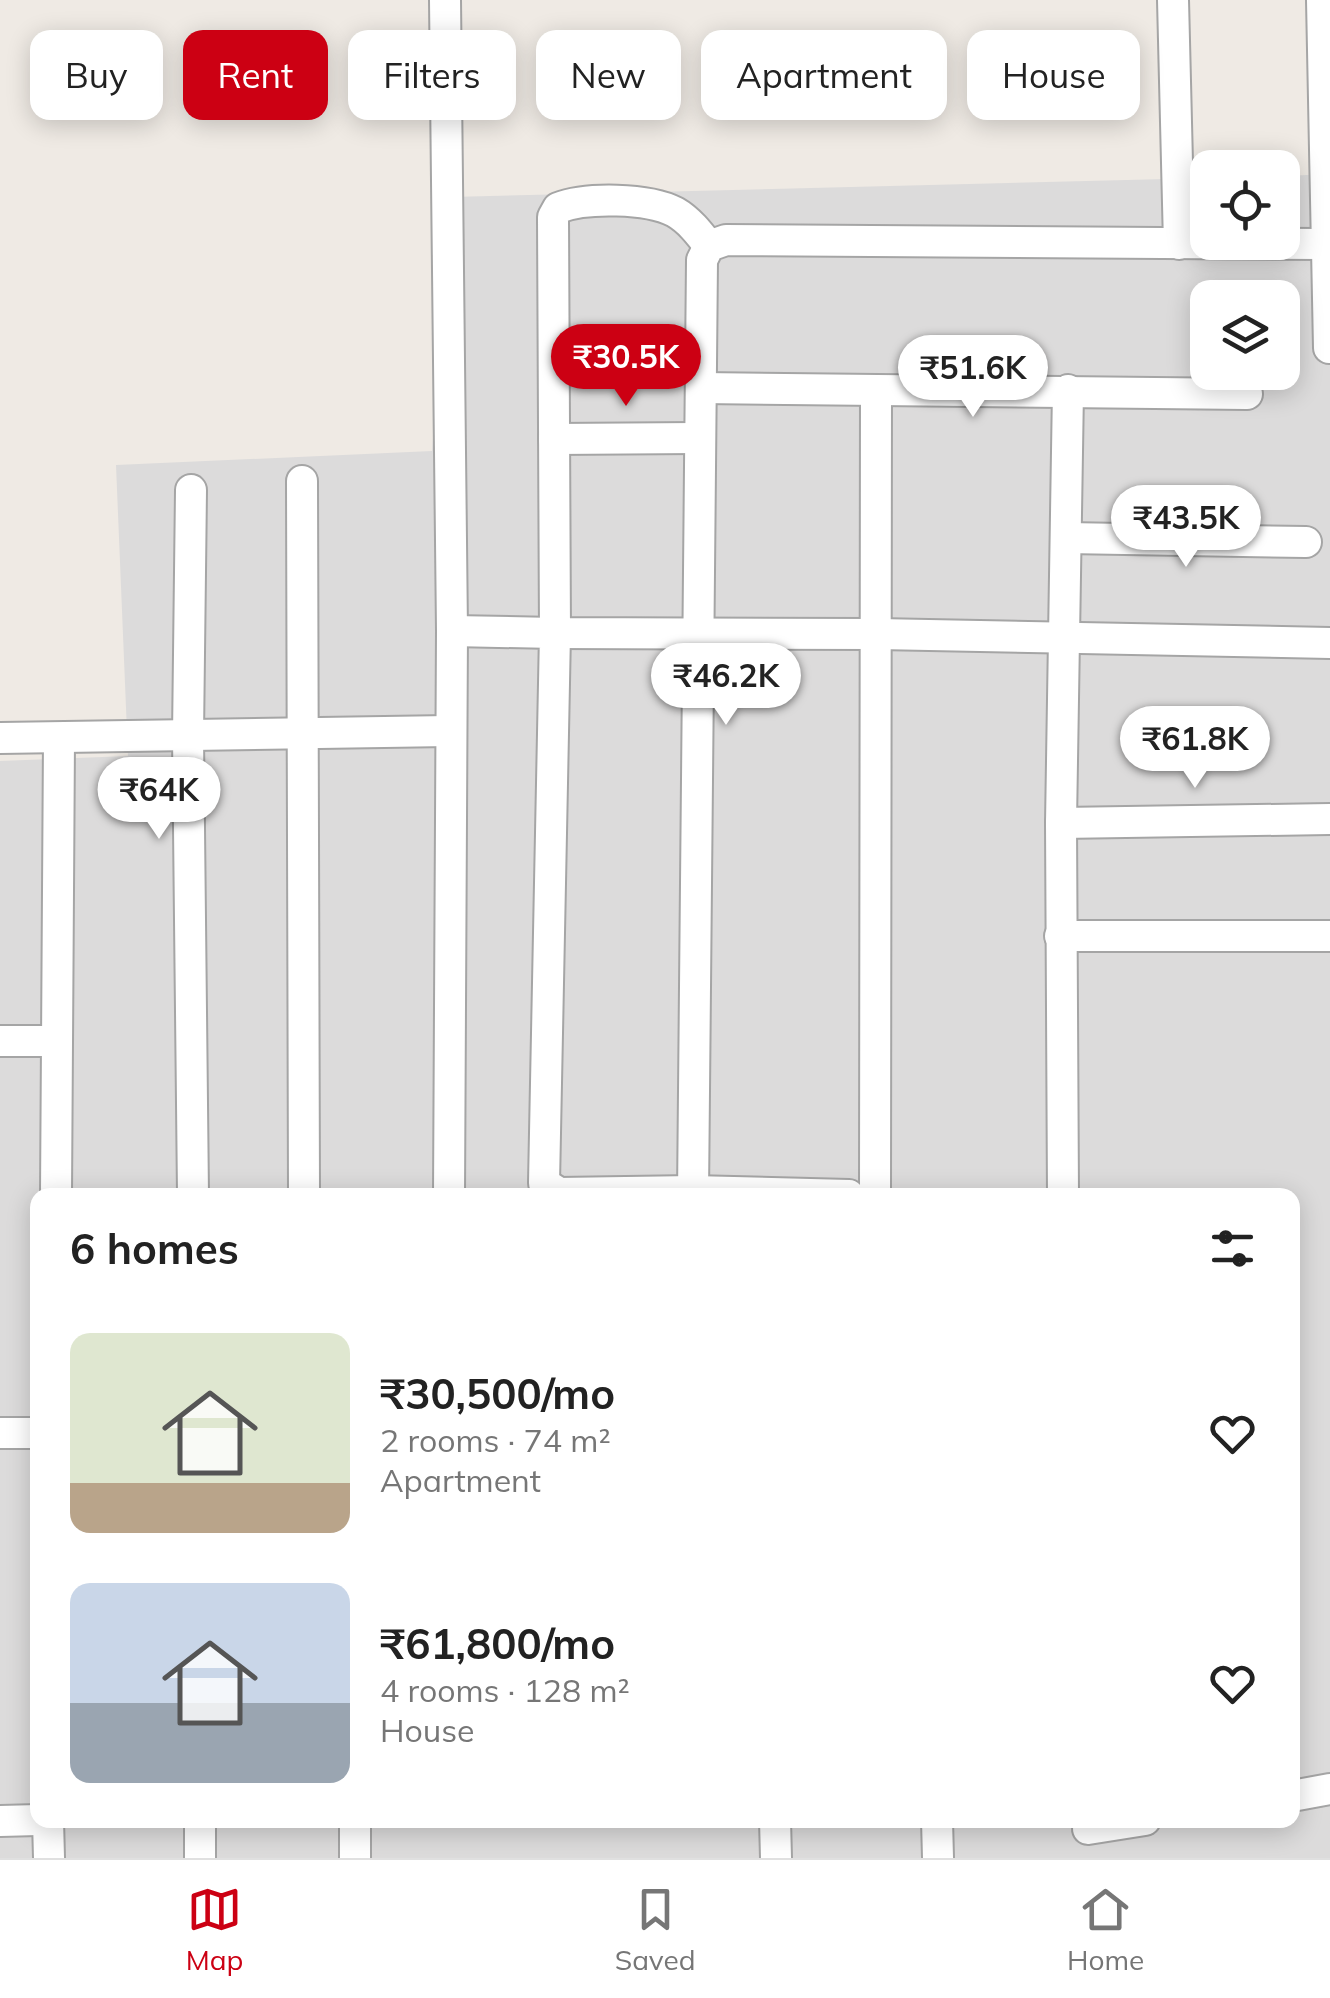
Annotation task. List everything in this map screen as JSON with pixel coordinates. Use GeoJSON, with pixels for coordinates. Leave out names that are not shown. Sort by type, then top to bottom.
{"type":"FeatureCollection","features":[{"type":"Feature","properties":{"kind":"street"},"geometry":{"type":"LineString","coordinates":[[445,0],[452,631],[448,1188]]}},
{"type":"Feature","properties":{"kind":"street"},"geometry":{"type":"LineString","coordinates":[[1173,0],[1179,244]]}},
{"type":"Feature","properties":{"kind":"street"},"geometry":{"type":"LineString","coordinates":[[1322,0],[1329,348]]}},
{"type":"Feature","properties":{"kind":"street"},"geometry":{"type":"LineString","coordinates":[[552,1188],[544,1183],[555,633],[553,218],[558,208],[570,203],[633,202],[660,206],[678,214],[708,246]]}},
{"type":"Feature","properties":{"kind":"street"},"geometry":{"type":"LineString","coordinates":[[693,1188],[698,438],[702,260],[708,246],[726,240],[1325,244]]}},
{"type":"Feature","properties":{"kind":"street"},"geometry":{"type":"LineString","coordinates":[[701,388],[1247,394]]}},
{"type":"Feature","properties":{"kind":"street"},"geometry":{"type":"LineString","coordinates":[[1063,1188],[1060,936],[1068,390]]}},
{"type":"Feature","properties":{"kind":"street"},"geometry":{"type":"LineString","coordinates":[[875,1188],[876,391]]}},
{"type":"Feature","properties":{"kind":"street"},"geometry":{"type":"LineString","coordinates":[[554,439],[698,438]]}},
{"type":"Feature","properties":{"kind":"street"},"geometry":{"type":"LineString","coordinates":[[302,481],[306,732],[304,1188]]}},
{"type":"Feature","properties":{"kind":"street"},"geometry":{"type":"LineString","coordinates":[[191,490],[188,736],[193,1188]]}},
{"type":"Feature","properties":{"kind":"street"},"geometry":{"type":"LineString","coordinates":[[1066,538],[1306,542]]}},
{"type":"Feature","properties":{"kind":"street"},"geometry":{"type":"LineString","coordinates":[[452,631],[1330,643]]}},
{"type":"Feature","properties":{"kind":"street"},"geometry":{"type":"LineString","coordinates":[[0,738],[449,732]]}},
{"type":"Feature","properties":{"kind":"street"},"geometry":{"type":"LineString","coordinates":[[56,1188],[58,739]]}},
{"type":"Feature","properties":{"kind":"street"},"geometry":{"type":"LineString","coordinates":[[1061,824],[1330,819]]}},
{"type":"Feature","properties":{"kind":"street"},"geometry":{"type":"LineString","coordinates":[[1060,936],[1330,936]]}},
{"type":"Feature","properties":{"kind":"street"},"geometry":{"type":"LineString","coordinates":[[0,1041],[56,1040]]}},
{"type":"Feature","properties":{"kind":"street"},"geometry":{"type":"LineString","coordinates":[[0,1433],[30,1433]]}},
{"type":"Feature","properties":{"kind":"street"},"geometry":{"type":"LineString","coordinates":[[1300,1795],[1330,1789]]}},
{"type":"Feature","properties":{"kind":"street"},"geometry":{"type":"LineString","coordinates":[[0,1820],[30,1820]]}},
{"type":"Feature","properties":{"kind":"street"},"geometry":{"type":"LineString","coordinates":[[48,1828],[49,1858]]}},
{"type":"Feature","properties":{"kind":"street"},"geometry":{"type":"LineString","coordinates":[[200,1828],[200,1858]]}},
{"type":"Feature","properties":{"kind":"street"},"geometry":{"type":"LineString","coordinates":[[354,1828],[355,1858]]}},
{"type":"Feature","properties":{"kind":"street"},"geometry":{"type":"LineString","coordinates":[[776,1828],[776,1858]]}},
{"type":"Feature","properties":{"kind":"street"},"geometry":{"type":"LineString","coordinates":[[937,1828],[938,1858]]}},
{"type":"Feature","properties":{"kind":"street"},"geometry":{"type":"LineString","coordinates":[[1088,1836],[1116,1828]]}},
{"type":"Feature","properties":{"kind":"shaded area"},"geometry":{"type":"Polygon","coordinates":[[[1330,174],[1330,1858],[0,1858],[0,761],[128,756],[116,465],[432,451],[451,197],[1190,178],[1190,260],[1300,260],[1300,175],[1330,174]]]}}]}
